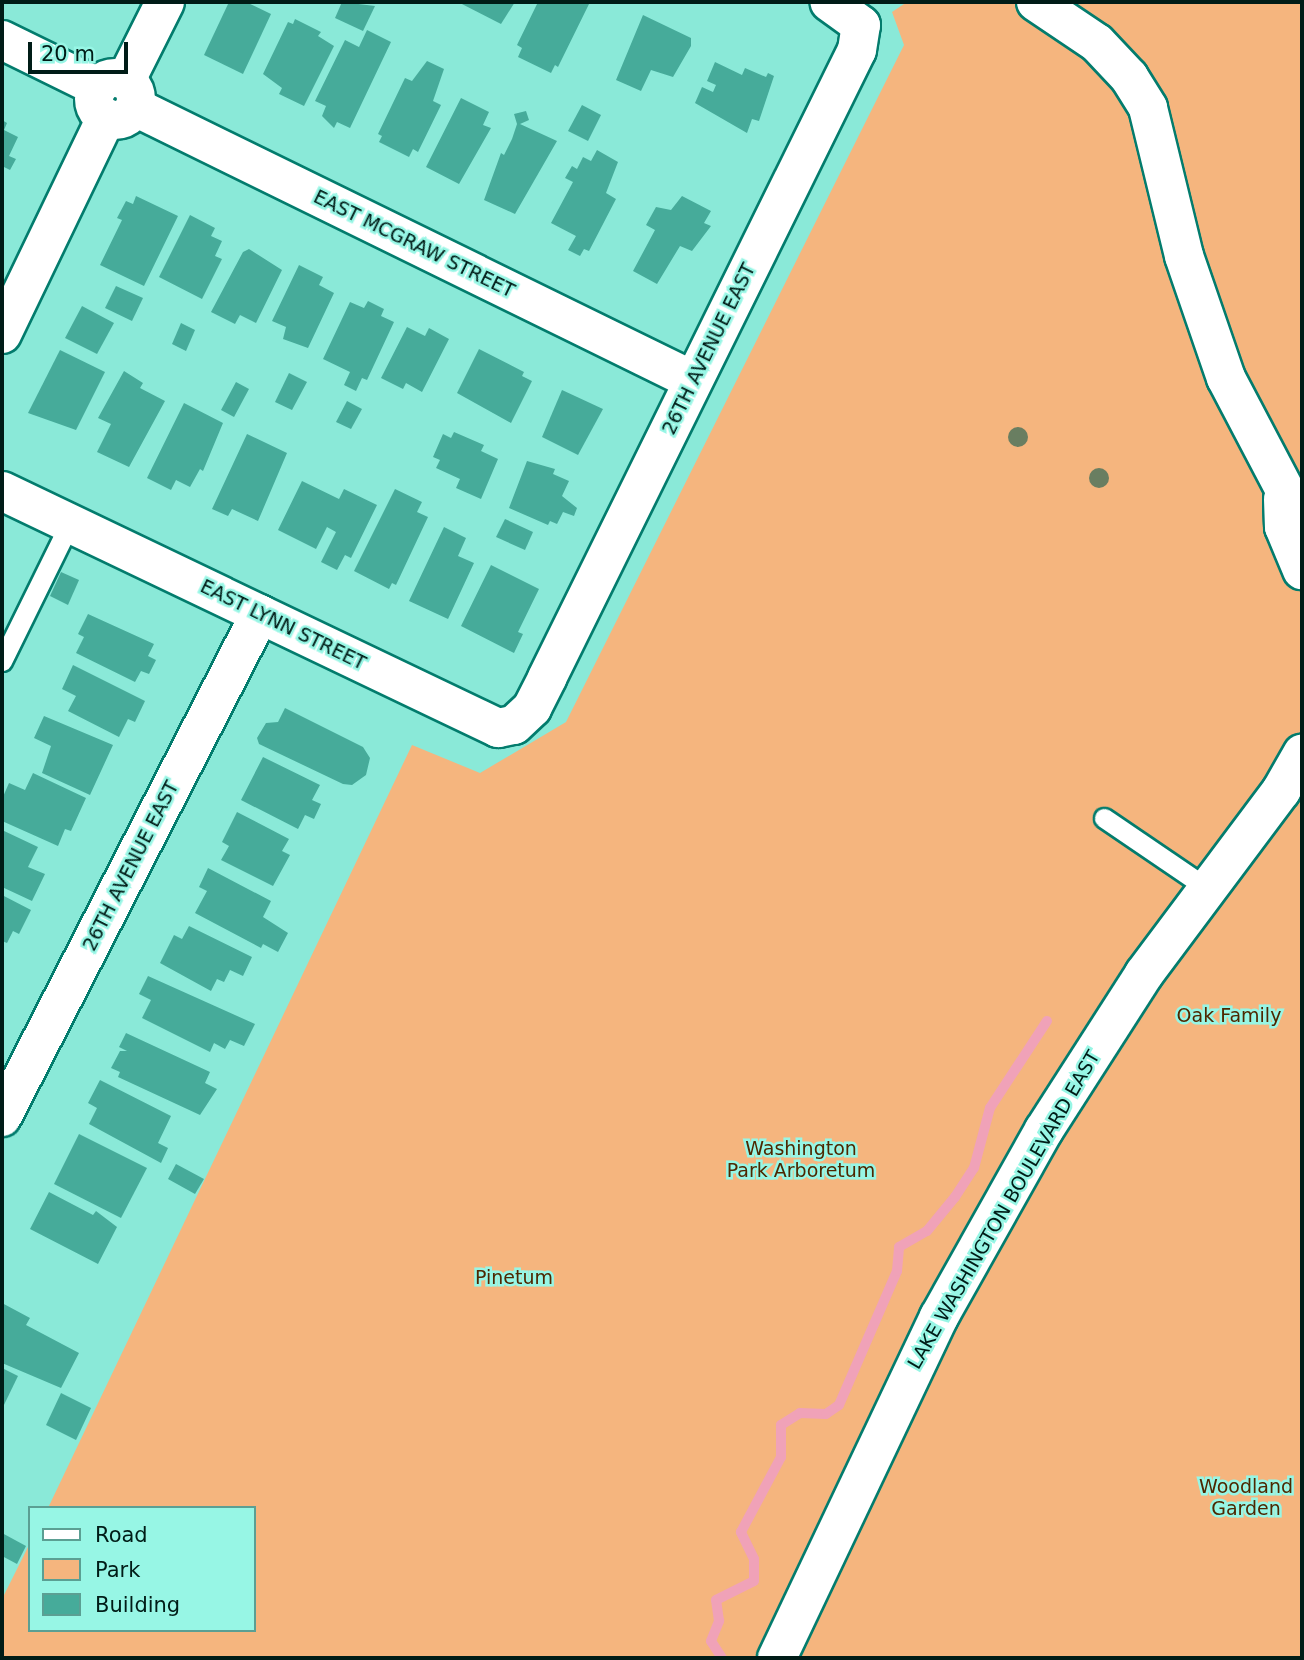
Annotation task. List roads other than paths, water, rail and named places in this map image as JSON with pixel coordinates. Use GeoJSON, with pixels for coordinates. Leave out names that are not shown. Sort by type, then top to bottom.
{"type":"FeatureCollection","features":[{"type":"Feature","properties":{"kind":"street"},"geometry":{"type":"LineString","coordinates":[[2,334],[165,2]]}},
{"type":"Feature","properties":{"kind":"street"},"geometry":{"type":"LineString","coordinates":[[1037,2],[1097,43],[1129,77],[1148,108],[1184,256],[1226,378],[1292,494],[1302,523]]}},
{"type":"Feature","properties":{"kind":"street","name":"26TH AVENUE EAST"},"geometry":{"type":"LineString","coordinates":[[547,678],[857,50],[861,25],[853,8]]}},
{"type":"Feature","properties":{"kind":"street","name":"EAST MCGRAW STREET"},"geometry":{"type":"LineString","coordinates":[[2,40],[692,380]]}},
{"type":"Feature","properties":{"kind":"street","name":"EAST LYNN STREET"},"geometry":{"type":"LineString","coordinates":[[2,491],[498,728],[514,725],[532,708],[547,678]]}},
{"type":"Feature","properties":{"kind":"street"},"geometry":{"type":"LineString","coordinates":[[1292,494],[1284,527],[1302,570]]}},
{"type":"Feature","properties":{"kind":"street","name":"26TH AVENUE EAST"},"geometry":{"type":"LineString","coordinates":[[2,1117],[260,614]]}},
{"type":"Feature","properties":{"kind":"street","name":"LAKE WASHINGTON BOULEVARD EAST"},"geometry":{"type":"LineString","coordinates":[[777,1658],[939,1317],[1101,1039],[1207,888],[1281,791],[1302,754]]}},
{"type":"Feature","properties":{"kind":"lane"},"geometry":{"type":"LineString","coordinates":[[2,661],[70,523]]}},
{"type":"Feature","properties":{"kind":"lane"},"geometry":{"type":"LineString","coordinates":[[1104,818],[1207,888]]}},
{"type":"Feature","properties":{"kind":"waterway"},"geometry":{"type":"LineString","coordinates":[[722,1658],[711,1641],[719,1621],[716,1600],[754,1581],[754,1559],[741,1532],[781,1457],[781,1425],[800,1413],[826,1414],[839,1405],[897,1271],[899,1247],[927,1231],[955,1197],[974,1168],[990,1108],[1047,1021]]}},
{"type":"Feature","properties":{"kind":"park label","name":"Oak Family"},"geometry":{"type":"Point","coordinates":[1229,1016]}},
{"type":"Feature","properties":{"kind":"park label","name":"Washington Park Arboretum"},"geometry":{"type":"Point","coordinates":[801,1160]}},
{"type":"Feature","properties":{"kind":"park label","name":"Pinetum"},"geometry":{"type":"Point","coordinates":[514,1278]}},
{"type":"Feature","properties":{"kind":"park label","name":"Woodland Garden"},"geometry":{"type":"Point","coordinates":[1246,1498]}}]}
